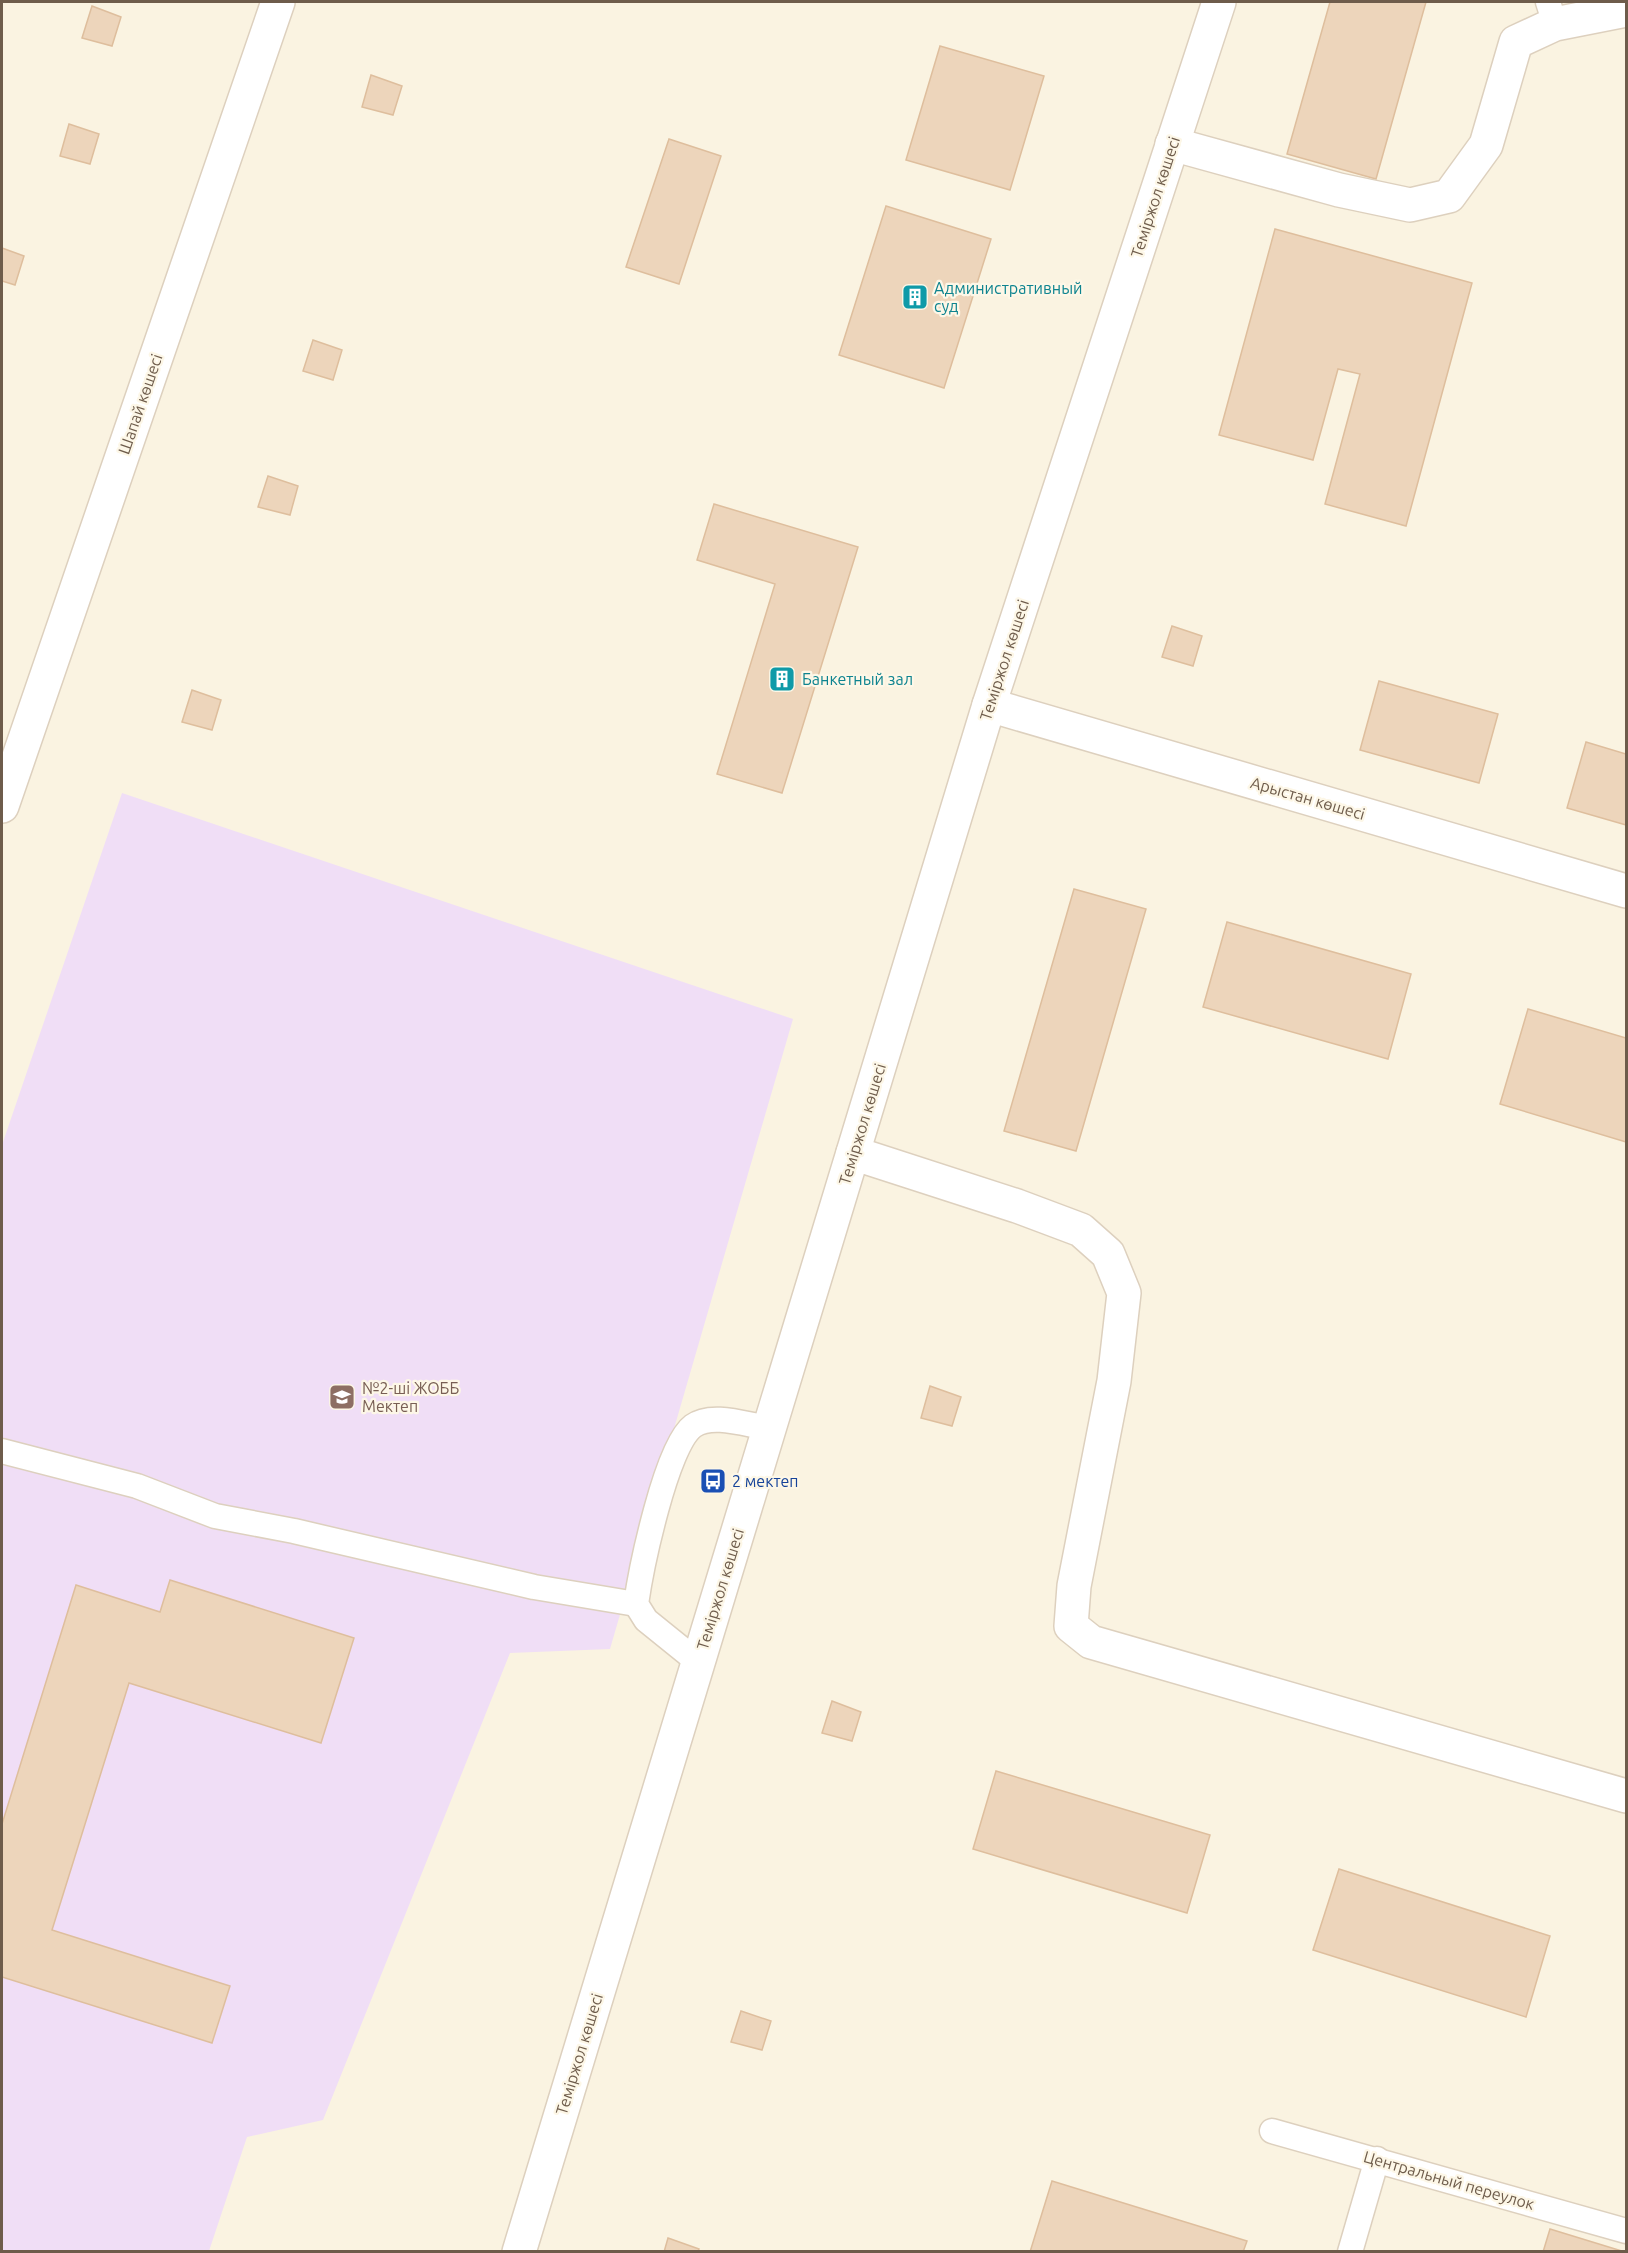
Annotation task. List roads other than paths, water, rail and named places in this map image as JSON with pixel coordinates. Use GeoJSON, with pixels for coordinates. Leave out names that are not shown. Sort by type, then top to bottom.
{"type":"FeatureCollection","features":[{"type":"Feature","properties":{"kind":"street","name":"Шапай көшесі"},"geometry":{"type":"LineString","coordinates":[[2,806],[278,2]]}},
{"type":"Feature","properties":{"kind":"street","name":"Теміржол көшесі"},"geometry":{"type":"LineString","coordinates":[[519,2252],[989,705],[1219,2]]}},
{"type":"Feature","properties":{"kind":"street"},"geometry":{"type":"LineString","coordinates":[[1172,144],[1339,190],[1410,205],[1449,196],[1486,145],[1516,42],[1552,13],[1626,10]]}},
{"type":"Feature","properties":{"kind":"street","name":"Арыстан көшесі"},"geometry":{"type":"LineString","coordinates":[[989,705],[1626,891]]}},
{"type":"Feature","properties":{"kind":"street"},"geometry":{"type":"LineString","coordinates":[[853,1153],[1081,1230],[1108,1254],[1124,1293],[1114,1381],[1074,1586],[1071,1626],[1091,1642],[1626,1796]]}},
{"type":"Feature","properties":{"kind":"lane"},"geometry":{"type":"LineString","coordinates":[[698,1662],[646,1620],[636,1604],[641,1572],[679,1441],[693,1425],[714,1419],[769,1428]]}},
{"type":"Feature","properties":{"kind":"lane"},"geometry":{"type":"LineString","coordinates":[[2,1452],[137,1486],[215,1516],[294,1531],[534,1587],[636,1604]]}},
{"type":"Feature","properties":{"kind":"lane","name":"Центральный переулок"},"geometry":{"type":"LineString","coordinates":[[1272,2131],[1626,2231]]}},
{"type":"Feature","properties":{"kind":"lane"},"geometry":{"type":"LineString","coordinates":[[1350,2252],[1377,2159]]}},
{"type":"Feature","properties":{"kind":"place","name":"Административный суд"},"geometry":{"type":"Point","coordinates":[915,297]}},
{"type":"Feature","properties":{"kind":"place","name":"Банкетный зал"},"geometry":{"type":"Point","coordinates":[782,679]}},
{"type":"Feature","properties":{"kind":"place","name":"№2-ші ЖОББ Мектеп"},"geometry":{"type":"Point","coordinates":[342,1397]}},
{"type":"Feature","properties":{"kind":"place","name":"2 мектеп"},"geometry":{"type":"Point","coordinates":[713,1481]}}]}
